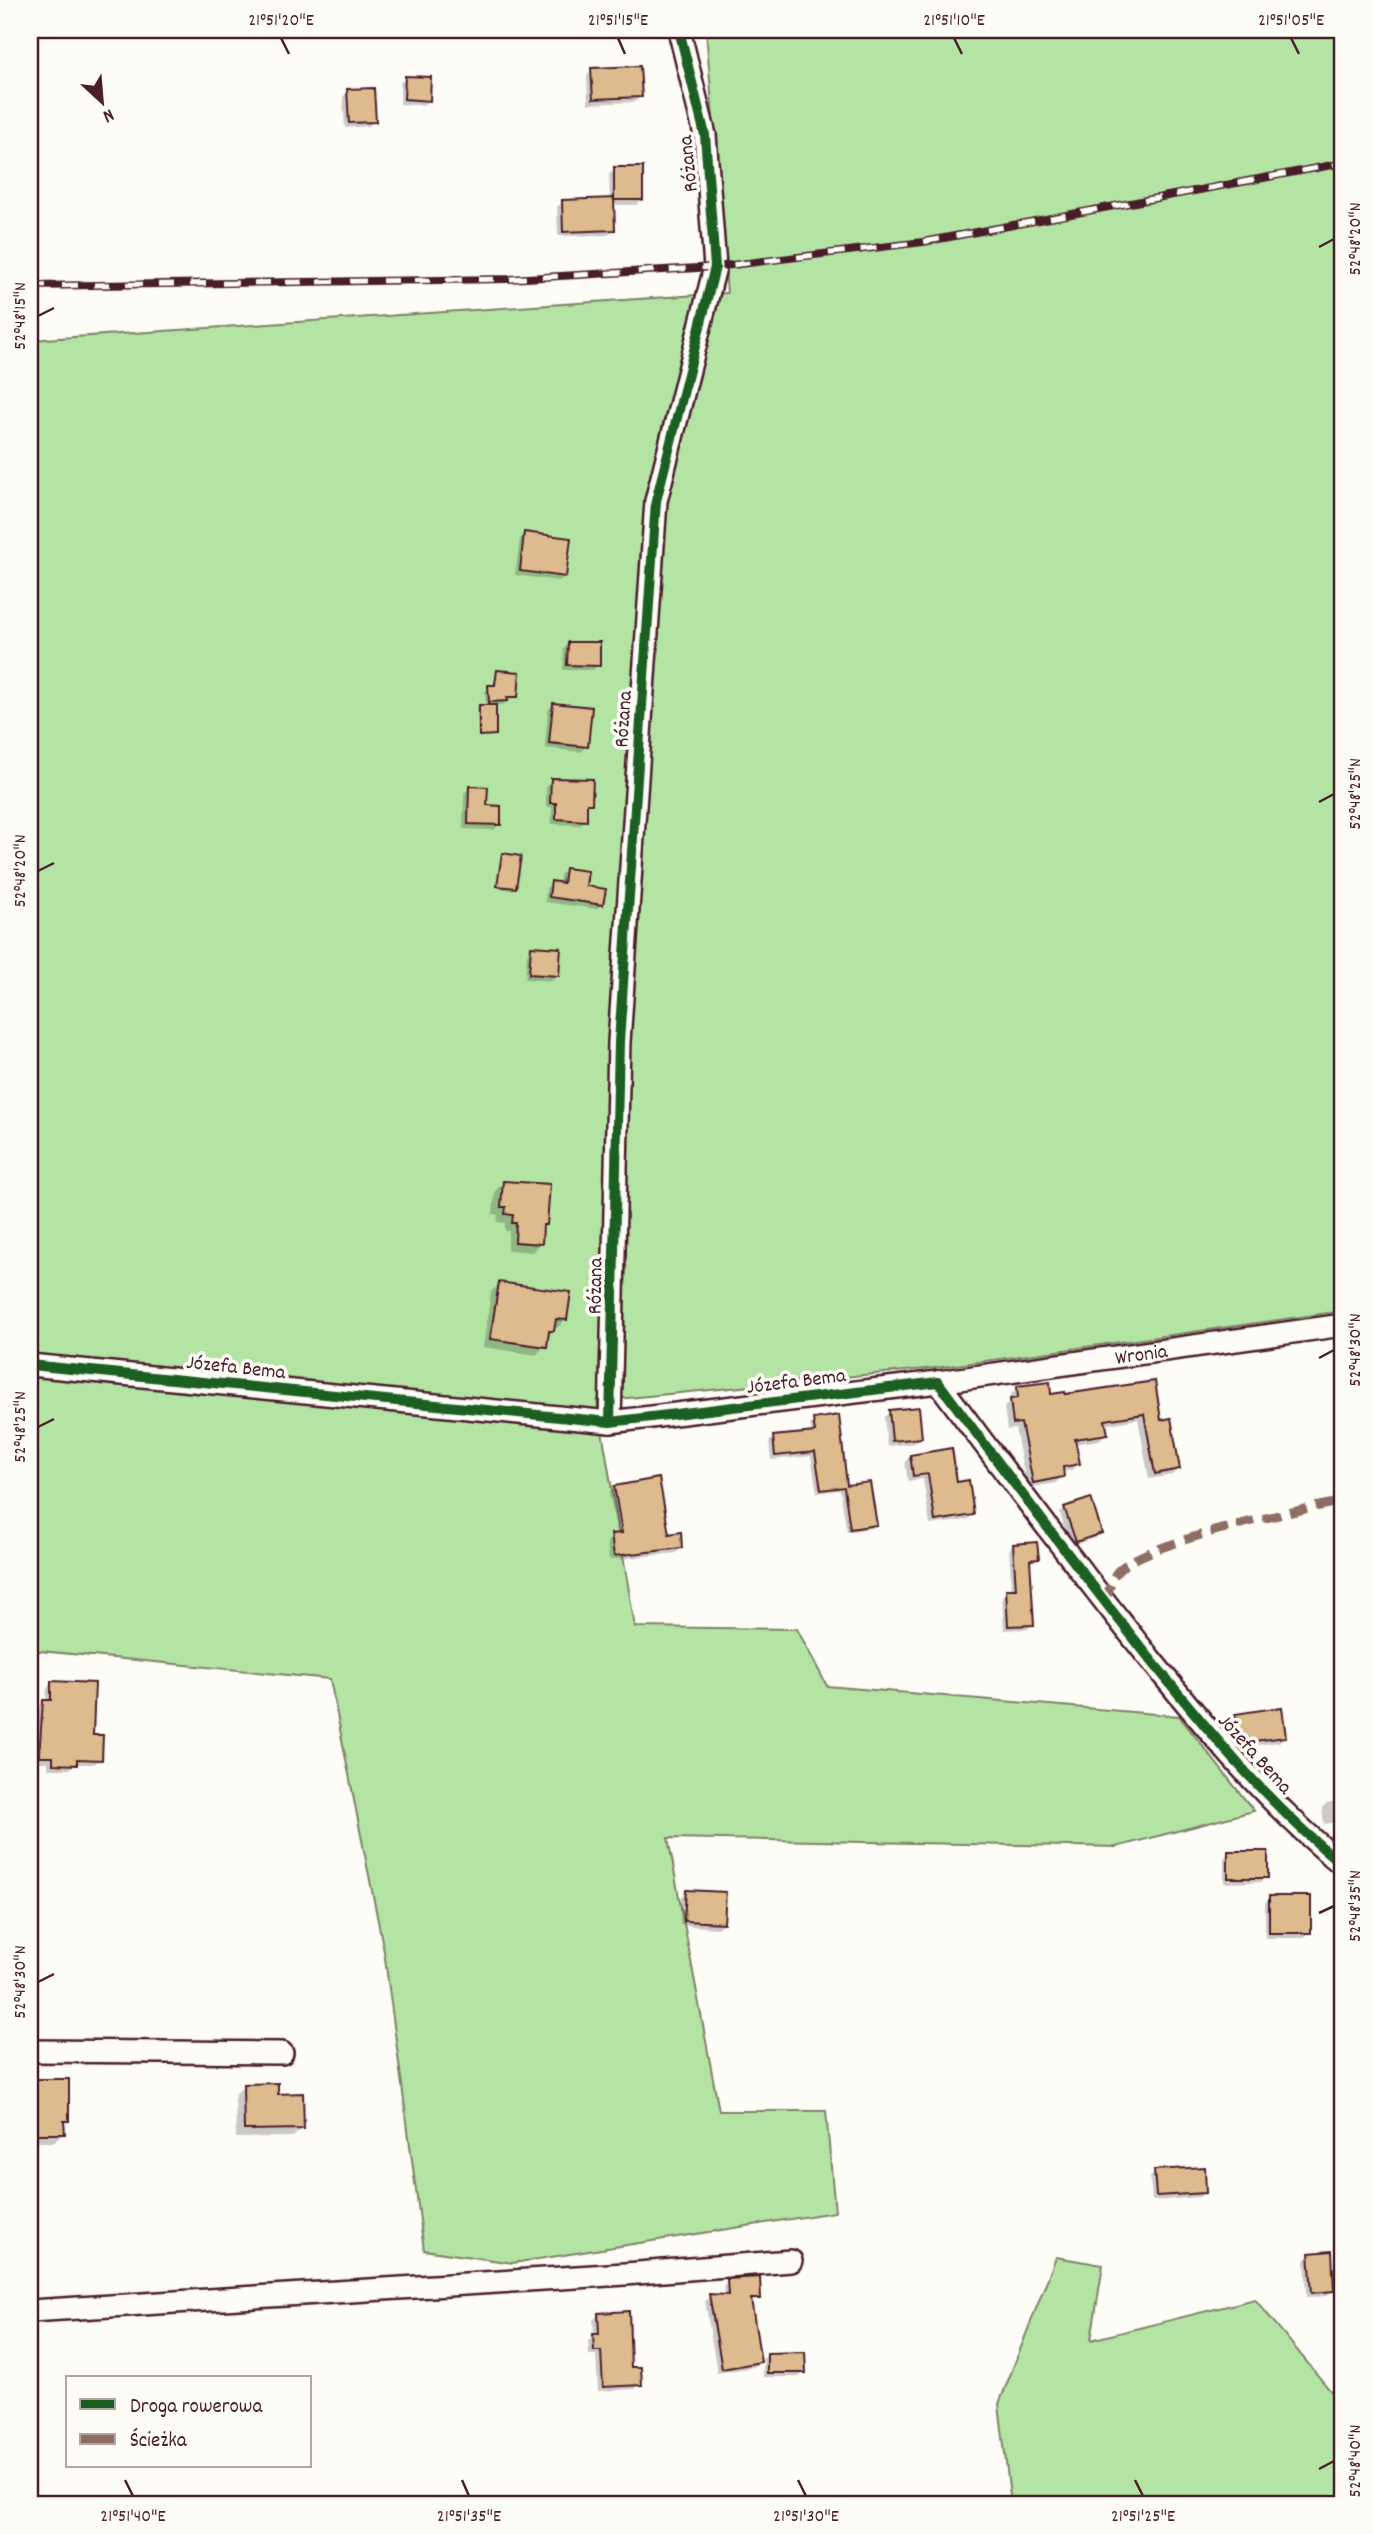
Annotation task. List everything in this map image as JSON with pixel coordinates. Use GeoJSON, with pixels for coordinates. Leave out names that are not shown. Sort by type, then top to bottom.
{"type":"FeatureCollection","features":[{"type":"Feature","properties":{"kind":"street","name":"Różana"},"geometry":{"type":"LineString","coordinates":[[610,1422],[619,1042],[656,501],[715,267],[705,135],[679,30]]}},
{"type":"Feature","properties":{"kind":"street","name":"Wronia"},"geometry":{"type":"LineString","coordinates":[[938,1382],[1343,1325]]}},
{"type":"Feature","properties":{"kind":"street","name":"Józefa Bema"},"geometry":{"type":"LineString","coordinates":[[30,1365],[610,1422],[938,1382],[1062,1550],[1195,1714],[1280,1809],[1343,1865]]}},
{"type":"Feature","properties":{"kind":"street"},"geometry":{"type":"LineString","coordinates":[[30,1377],[59,1368]]}},
{"type":"Feature","properties":{"kind":"street"},"geometry":{"type":"LineString","coordinates":[[30,2050],[282,2053]]}},
{"type":"Feature","properties":{"kind":"street"},"geometry":{"type":"LineString","coordinates":[[30,2311],[791,2261]]}},
{"type":"Feature","properties":{"kind":"green space"},"geometry":{"type":"Polygon","coordinates":[[[706,30],[1343,30],[1343,1311],[935,1368],[597,1401],[635,1627],[797,1629],[827,1686],[1179,1716],[1254,1811],[1116,1847],[668,1838],[719,2111],[826,2111],[835,2212],[513,2263],[424,2250],[384,1951],[330,1679],[30,1650],[30,340],[727,293],[706,30]]]}},
{"type":"Feature","properties":{"kind":"green space"},"geometry":{"type":"Polygon","coordinates":[[[1056,2257],[1103,2265],[1091,2340],[1255,2299],[1343,2406],[1343,2504],[1011,2504],[999,2404],[1056,2257]]]}},
{"type":"Feature","properties":{"kind":"building"},"geometry":{"type":"Polygon","coordinates":[[[640,66],[642,97],[593,99],[591,68],[640,66]]]}},
{"type":"Feature","properties":{"kind":"building"},"geometry":{"type":"Polygon","coordinates":[[[405,76],[431,77],[430,101],[404,99],[405,76]]]}},
{"type":"Feature","properties":{"kind":"building"},"geometry":{"type":"Polygon","coordinates":[[[374,88],[376,122],[349,123],[347,89],[374,88]]]}},
{"type":"Feature","properties":{"kind":"building"},"geometry":{"type":"Polygon","coordinates":[[[614,167],[643,167],[643,200],[614,200],[614,167]]]}},
{"type":"Feature","properties":{"kind":"building"},"geometry":{"type":"Polygon","coordinates":[[[614,198],[615,230],[563,232],[562,200],[614,198]]]}},
{"type":"Feature","properties":{"kind":"building"},"geometry":{"type":"Polygon","coordinates":[[[524,532],[571,538],[566,577],[520,571],[524,532]]]}},
{"type":"Feature","properties":{"kind":"building"},"geometry":{"type":"Polygon","coordinates":[[[568,642],[600,642],[600,666],[567,665],[568,642]]]}},
{"type":"Feature","properties":{"kind":"building"},"geometry":{"type":"Polygon","coordinates":[[[497,670],[520,672],[518,697],[507,697],[508,701],[489,702],[488,685],[495,685],[497,670]]]}},
{"type":"Feature","properties":{"kind":"building"},"geometry":{"type":"Polygon","coordinates":[[[553,703],[592,707],[588,747],[549,743],[553,703]]]}},
{"type":"Feature","properties":{"kind":"building"},"geometry":{"type":"Polygon","coordinates":[[[479,705],[496,705],[496,735],[479,736],[479,705]]]}},
{"type":"Feature","properties":{"kind":"building"},"geometry":{"type":"Polygon","coordinates":[[[551,778],[593,779],[592,804],[587,804],[587,821],[556,819],[556,803],[550,803],[551,778]]]}},
{"type":"Feature","properties":{"kind":"building"},"geometry":{"type":"Polygon","coordinates":[[[469,786],[488,787],[487,805],[501,806],[501,825],[468,824],[469,786]]]}},
{"type":"Feature","properties":{"kind":"building"},"geometry":{"type":"Polygon","coordinates":[[[502,853],[521,856],[516,888],[497,886],[502,853]]]}},
{"type":"Feature","properties":{"kind":"building"},"geometry":{"type":"Polygon","coordinates":[[[565,868],[588,871],[586,886],[606,889],[603,905],[549,897],[551,881],[563,883],[565,868]]]}},
{"type":"Feature","properties":{"kind":"building"},"geometry":{"type":"Polygon","coordinates":[[[531,946],[561,948],[559,976],[529,974],[531,946]]]}},
{"type":"Feature","properties":{"kind":"building"},"geometry":{"type":"Polygon","coordinates":[[[503,1181],[550,1184],[547,1225],[543,1225],[542,1244],[515,1242],[516,1223],[512,1223],[513,1215],[505,1214],[506,1207],[501,1207],[503,1181]]]}},
{"type":"Feature","properties":{"kind":"building"},"geometry":{"type":"Polygon","coordinates":[[[499,1282],[571,1292],[567,1320],[556,1319],[554,1331],[549,1331],[547,1347],[490,1339],[499,1282]]]}},
{"type":"Feature","properties":{"kind":"building"},"geometry":{"type":"Polygon","coordinates":[[[1155,1381],[1161,1420],[1171,1418],[1180,1469],[1155,1474],[1144,1414],[1105,1420],[1108,1434],[1075,1439],[1080,1464],[1063,1467],[1064,1477],[1033,1483],[1021,1423],[1013,1424],[1010,1399],[1018,1398],[1017,1386],[1050,1382],[1051,1394],[1065,1394],[1155,1381]]]}},
{"type":"Feature","properties":{"kind":"building"},"geometry":{"type":"Polygon","coordinates":[[[919,1407],[922,1438],[892,1441],[889,1410],[919,1407]]]}},
{"type":"Feature","properties":{"kind":"building"},"geometry":{"type":"Polygon","coordinates":[[[839,1415],[847,1485],[870,1482],[877,1525],[850,1529],[844,1487],[821,1490],[815,1452],[775,1456],[773,1436],[815,1432],[813,1419],[839,1415]]]}},
{"type":"Feature","properties":{"kind":"building"},"geometry":{"type":"Polygon","coordinates":[[[952,1448],[957,1482],[969,1480],[974,1515],[935,1521],[928,1474],[913,1476],[910,1455],[952,1448]]]}},
{"type":"Feature","properties":{"kind":"building"},"geometry":{"type":"Polygon","coordinates":[[[659,1478],[669,1534],[681,1532],[682,1548],[614,1556],[611,1534],[622,1533],[614,1486],[659,1478]]]}},
{"type":"Feature","properties":{"kind":"building"},"geometry":{"type":"Polygon","coordinates":[[[1091,1498],[1102,1533],[1076,1542],[1064,1507],[1091,1498]]]}},
{"type":"Feature","properties":{"kind":"building"},"geometry":{"type":"Polygon","coordinates":[[[1037,1542],[1039,1559],[1030,1560],[1034,1625],[1008,1626],[1006,1589],[1016,1589],[1013,1544],[1037,1542]]]}},
{"type":"Feature","properties":{"kind":"building"},"geometry":{"type":"Polygon","coordinates":[[[51,1681],[95,1683],[93,1735],[103,1735],[102,1760],[77,1759],[77,1765],[53,1764],[53,1757],[39,1757],[43,1700],[51,1700],[51,1681]]]}},
{"type":"Feature","properties":{"kind":"building"},"geometry":{"type":"Polygon","coordinates":[[[1282,1707],[1286,1737],[1239,1743],[1235,1714],[1282,1707]]]}},
{"type":"Feature","properties":{"kind":"building"},"geometry":{"type":"Polygon","coordinates":[[[1228,1851],[1268,1851],[1268,1878],[1228,1878],[1228,1851]]]}},
{"type":"Feature","properties":{"kind":"building"},"geometry":{"type":"Polygon","coordinates":[[[686,1890],[726,1892],[724,1923],[684,1921],[686,1890]]]}},
{"type":"Feature","properties":{"kind":"building"},"geometry":{"type":"Polygon","coordinates":[[[1269,1896],[1311,1896],[1311,1933],[1269,1933],[1269,1896]]]}},
{"type":"Feature","properties":{"kind":"building"},"geometry":{"type":"Polygon","coordinates":[[[30,2079],[69,2079],[69,2121],[64,2121],[65,2134],[32,2134],[30,2079]]]}},
{"type":"Feature","properties":{"kind":"building"},"geometry":{"type":"Polygon","coordinates":[[[278,2083],[278,2094],[303,2093],[304,2129],[244,2130],[243,2084],[278,2083]]]}},
{"type":"Feature","properties":{"kind":"building"},"geometry":{"type":"Polygon","coordinates":[[[1205,2167],[1206,2193],[1156,2196],[1154,2170],[1205,2167]]]}},
{"type":"Feature","properties":{"kind":"building"},"geometry":{"type":"Polygon","coordinates":[[[1332,2251],[1334,2291],[1312,2293],[1309,2253],[1332,2251]]]}},
{"type":"Feature","properties":{"kind":"building"},"geometry":{"type":"Polygon","coordinates":[[[760,2277],[761,2299],[751,2299],[761,2362],[722,2369],[709,2294],[728,2295],[727,2279],[760,2277]]]}},
{"type":"Feature","properties":{"kind":"building"},"geometry":{"type":"Polygon","coordinates":[[[629,2311],[631,2367],[641,2367],[642,2385],[603,2387],[601,2351],[594,2351],[593,2334],[599,2334],[598,2313],[629,2311]]]}},
{"type":"Feature","properties":{"kind":"building"},"geometry":{"type":"Polygon","coordinates":[[[805,2352],[806,2373],[767,2373],[767,2353],[805,2352]]]}},
{"type":"Feature","properties":{"kind":"railway"},"geometry":{"type":"LineString","coordinates":[[30,286],[509,279],[715,267],[923,242],[1343,163]]}},
{"type":"Feature","properties":{"kind":"marked path"},"geometry":{"type":"LineString","coordinates":[[1105,1602],[1117,1572],[1132,1561],[1157,1550],[1223,1529],[1343,1501]]}},
{"type":"Feature","properties":{"kind":"cycle path"},"geometry":{"type":"LineString","coordinates":[[610,1422],[619,1042],[656,501],[715,267],[705,135],[679,30]]}},
{"type":"Feature","properties":{"kind":"cycle path"},"geometry":{"type":"LineString","coordinates":[[30,1365],[610,1422],[938,1382],[1070,1557],[1196,1715],[1290,1818],[1343,1865]]}}]}
